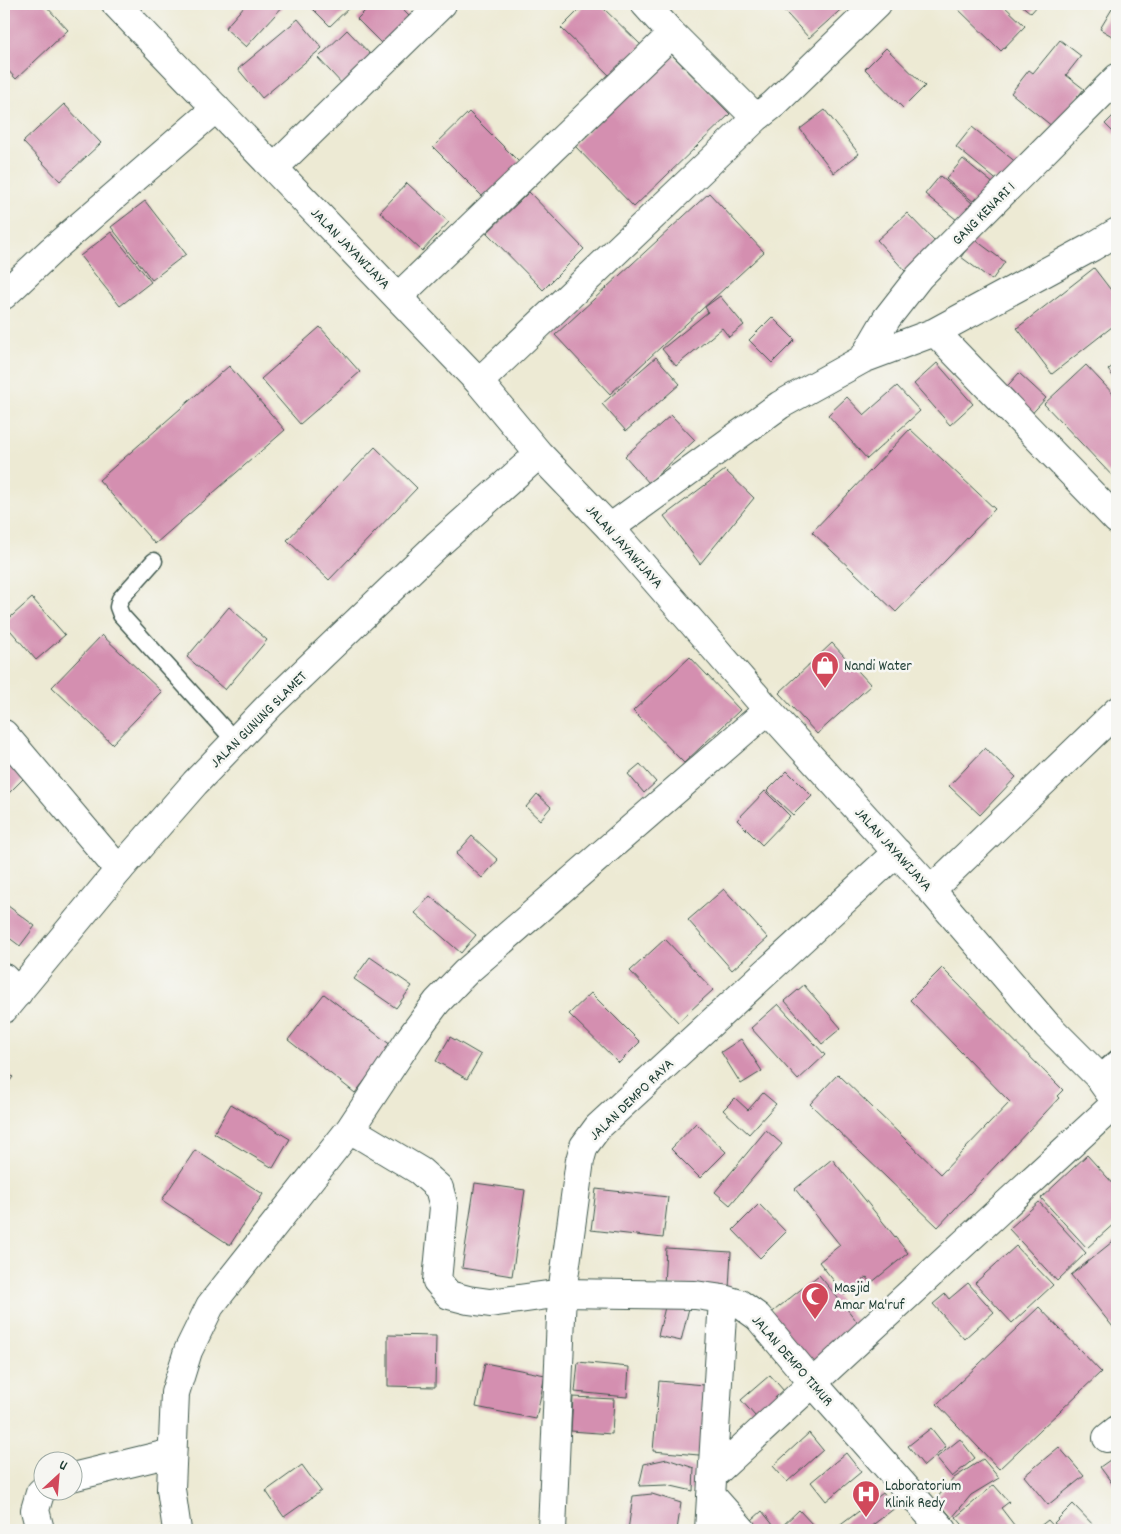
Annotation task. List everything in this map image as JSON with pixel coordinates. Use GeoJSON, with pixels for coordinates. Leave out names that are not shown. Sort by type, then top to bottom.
{"type":"FeatureCollection","features":[{"type":"Feature","properties":{"kind":"street","name":"JALAN JAYAWIJAYA"},"geometry":{"type":"LineString","coordinates":[[116,4],[479,382],[540,454],[610,528],[768,710],[931,890],[1048,1025],[1107,1066],[1117,1103]]}},
{"type":"Feature","properties":{"kind":"street"},"geometry":{"type":"LineString","coordinates":[[274,168],[442,4]]}},
{"type":"Feature","properties":{"kind":"street"},"geometry":{"type":"LineString","coordinates":[[645,4],[672,34],[756,118]]}},
{"type":"Feature","properties":{"kind":"street"},"geometry":{"type":"LineString","coordinates":[[479,382],[756,118],[774,104],[877,4]]}},
{"type":"Feature","properties":{"kind":"street"},"geometry":{"type":"LineString","coordinates":[[398,297],[672,34]]}},
{"type":"Feature","properties":{"kind":"street","name":"GANG KENARI 1"},"geometry":{"type":"LineString","coordinates":[[863,359],[886,318],[920,277],[1117,78]]}},
{"type":"Feature","properties":{"kind":"street"},"geometry":{"type":"LineString","coordinates":[[4,295],[52,250],[216,108]]}},
{"type":"Feature","properties":{"kind":"street"},"geometry":{"type":"LineString","coordinates":[[610,528],[780,405],[863,359],[935,332],[1092,248],[1117,232]]}},
{"type":"Feature","properties":{"kind":"street"},"geometry":{"type":"LineString","coordinates":[[935,332],[1117,520]]}},
{"type":"Feature","properties":{"kind":"street","name":"JALAN GUNUNG SLAMET"},"geometry":{"type":"LineString","coordinates":[[9,993],[195,783],[270,705],[436,546],[540,454]]}},
{"type":"Feature","properties":{"kind":"street"},"geometry":{"type":"LineString","coordinates":[[177,1530],[171,1489],[175,1393],[188,1350],[210,1306],[350,1129],[411,1037],[437,1002],[466,972],[768,710]]}},
{"type":"Feature","properties":{"kind":"street"},"geometry":{"type":"LineString","coordinates":[[931,890],[1117,711]]}},
{"type":"Feature","properties":{"kind":"street"},"geometry":{"type":"LineString","coordinates":[[4,734],[119,870]]}},
{"type":"Feature","properties":{"kind":"street","name":"JALAN DEMPO RAYA"},"geometry":{"type":"LineString","coordinates":[[552,1530],[562,1293],[580,1160],[584,1146],[598,1127],[897,852]]}},
{"type":"Feature","properties":{"kind":"street"},"geometry":{"type":"LineString","coordinates":[[712,1485],[813,1383],[1117,1103]]}},
{"type":"Feature","properties":{"kind":"street","name":"JALAN DEMPO TIMUR"},"geometry":{"type":"LineString","coordinates":[[350,1129],[420,1171],[440,1188],[444,1207],[437,1281],[449,1295],[468,1300],[490,1302],[562,1293],[695,1295],[723,1298],[740,1304],[758,1317],[813,1383],[943,1530]]}},
{"type":"Feature","properties":{"kind":"street"},"geometry":{"type":"LineString","coordinates":[[709,1530],[723,1298]]}},
{"type":"Feature","properties":{"kind":"street"},"geometry":{"type":"LineString","coordinates":[[82,1475],[171,1453]]}},
{"type":"Feature","properties":{"kind":"street"},"geometry":{"type":"LineString","coordinates":[[712,1485],[742,1530]]}},
{"type":"Feature","properties":{"kind":"street"},"geometry":{"type":"LineString","coordinates":[[37,1502],[35,1510],[40,1530]]}},
{"type":"Feature","properties":{"kind":"lane"},"geometry":{"type":"LineString","coordinates":[[154,562],[120,599],[118,607],[121,615],[235,741]]}},
{"type":"Feature","properties":{"kind":"building"},"geometry":{"type":"Polygon","coordinates":[[[4,4],[44,4],[68,30],[16,79],[4,66],[4,4]]]}},
{"type":"Feature","properties":{"kind":"building"},"geometry":{"type":"Polygon","coordinates":[[[246,4],[285,4],[246,47],[225,28],[246,4]]]}},
{"type":"Feature","properties":{"kind":"building"},"geometry":{"type":"Polygon","coordinates":[[[308,4],[353,4],[330,26],[308,4]]]}},
{"type":"Feature","properties":{"kind":"building"},"geometry":{"type":"Polygon","coordinates":[[[372,4],[397,4],[410,17],[382,44],[357,19],[372,4]]]}},
{"type":"Feature","properties":{"kind":"building"},"geometry":{"type":"Polygon","coordinates":[[[585,4],[599,4],[642,46],[611,77],[561,28],[585,4]]]}},
{"type":"Feature","properties":{"kind":"building"},"geometry":{"type":"Polygon","coordinates":[[[778,4],[847,4],[809,38],[778,4]]]}},
{"type":"Feature","properties":{"kind":"building"},"geometry":{"type":"Polygon","coordinates":[[[953,4],[1002,4],[1025,26],[1001,51],[953,4]]]}},
{"type":"Feature","properties":{"kind":"building"},"geometry":{"type":"Polygon","coordinates":[[[1020,4],[1039,4],[1031,13],[1020,4]]]}},
{"type":"Feature","properties":{"kind":"building"},"geometry":{"type":"Polygon","coordinates":[[[1115,4],[1117,6],[1117,39],[1100,29],[1115,4]]]}},
{"type":"Feature","properties":{"kind":"building"},"geometry":{"type":"Polygon","coordinates":[[[298,19],[322,48],[262,98],[238,69],[298,19]]]}},
{"type":"Feature","properties":{"kind":"building"},"geometry":{"type":"Polygon","coordinates":[[[347,30],[373,57],[343,85],[318,58],[347,30]]]}},
{"type":"Feature","properties":{"kind":"building"},"geometry":{"type":"Polygon","coordinates":[[[1060,40],[1081,56],[1066,75],[1084,89],[1053,127],[1011,93],[1029,70],[1033,73],[1060,40]]]}},
{"type":"Feature","properties":{"kind":"building"},"geometry":{"type":"Polygon","coordinates":[[[886,48],[925,86],[903,108],[865,69],[886,48]]]}},
{"type":"Feature","properties":{"kind":"building"},"geometry":{"type":"Polygon","coordinates":[[[669,52],[730,114],[634,207],[574,145],[669,52]]]}},
{"type":"Feature","properties":{"kind":"building"},"geometry":{"type":"Polygon","coordinates":[[[64,104],[101,143],[60,181],[23,142],[64,104]]]}},
{"type":"Feature","properties":{"kind":"building"},"geometry":{"type":"Polygon","coordinates":[[[825,110],[859,154],[834,173],[800,129],[825,110]]]}},
{"type":"Feature","properties":{"kind":"building"},"geometry":{"type":"Polygon","coordinates":[[[469,112],[522,165],[486,200],[433,147],[469,112]]]}},
{"type":"Feature","properties":{"kind":"building"},"geometry":{"type":"Polygon","coordinates":[[[1117,112],[1117,136],[1105,124],[1117,112]]]}},
{"type":"Feature","properties":{"kind":"building"},"geometry":{"type":"Polygon","coordinates":[[[972,127],[1022,167],[1005,187],[956,147],[972,127]]]}},
{"type":"Feature","properties":{"kind":"building"},"geometry":{"type":"Polygon","coordinates":[[[963,159],[1000,189],[975,203],[946,179],[963,159]]]}},
{"type":"Feature","properties":{"kind":"building"},"geometry":{"type":"Polygon","coordinates":[[[940,176],[978,208],[963,225],[925,194],[940,176]]]}},
{"type":"Feature","properties":{"kind":"building"},"geometry":{"type":"Polygon","coordinates":[[[407,183],[449,222],[422,251],[380,212],[407,183]]]}},
{"type":"Feature","properties":{"kind":"building"},"geometry":{"type":"Polygon","coordinates":[[[529,192],[584,249],[543,290],[487,233],[529,192]]]}},
{"type":"Feature","properties":{"kind":"building"},"geometry":{"type":"Polygon","coordinates":[[[709,193],[764,252],[610,394],[555,335],[709,193]]]}},
{"type":"Feature","properties":{"kind":"building"},"geometry":{"type":"Polygon","coordinates":[[[145,201],[186,254],[152,280],[111,227],[145,201]]]}},
{"type":"Feature","properties":{"kind":"building"},"geometry":{"type":"Polygon","coordinates":[[[907,213],[936,243],[905,271],[877,240],[907,213]]]}},
{"type":"Feature","properties":{"kind":"building"},"geometry":{"type":"Polygon","coordinates":[[[111,232],[151,282],[120,306],[80,256],[111,232]]]}},
{"type":"Feature","properties":{"kind":"building"},"geometry":{"type":"Polygon","coordinates":[[[974,239],[1005,262],[992,280],[961,257],[974,239]]]}},
{"type":"Feature","properties":{"kind":"building"},"geometry":{"type":"Polygon","coordinates":[[[1094,268],[1117,298],[1117,323],[1052,374],[1017,328],[1094,268]]]}},
{"type":"Feature","properties":{"kind":"building"},"geometry":{"type":"Polygon","coordinates":[[[720,296],[744,325],[729,337],[722,328],[676,366],[662,349],[708,312],[705,307],[720,296]]]}},
{"type":"Feature","properties":{"kind":"building"},"geometry":{"type":"Polygon","coordinates":[[[772,317],[795,340],[772,363],[749,340],[772,317]]]}},
{"type":"Feature","properties":{"kind":"building"},"geometry":{"type":"Polygon","coordinates":[[[320,327],[360,372],[300,424],[261,379],[320,327]]]}},
{"type":"Feature","properties":{"kind":"building"},"geometry":{"type":"Polygon","coordinates":[[[656,357],[680,384],[626,431],[602,404],[656,357]]]}},
{"type":"Feature","properties":{"kind":"building"},"geometry":{"type":"Polygon","coordinates":[[[1117,362],[1117,381],[1108,370],[1117,362]]]}},
{"type":"Feature","properties":{"kind":"building"},"geometry":{"type":"Polygon","coordinates":[[[937,363],[973,404],[950,425],[914,384],[937,363]]]}},
{"type":"Feature","properties":{"kind":"building"},"geometry":{"type":"Polygon","coordinates":[[[1086,365],[1117,398],[1117,481],[1044,404],[1086,365]]]}},
{"type":"Feature","properties":{"kind":"building"},"geometry":{"type":"Polygon","coordinates":[[[229,366],[285,430],[155,544],[99,480],[229,366]]]}},
{"type":"Feature","properties":{"kind":"building"},"geometry":{"type":"Polygon","coordinates":[[[1019,373],[1046,398],[1027,419],[1000,394],[1019,373]]]}},
{"type":"Feature","properties":{"kind":"building"},"geometry":{"type":"Polygon","coordinates":[[[897,386],[920,411],[867,459],[828,415],[847,397],[864,415],[897,386]]]}},
{"type":"Feature","properties":{"kind":"building"},"geometry":{"type":"Polygon","coordinates":[[[671,415],[695,440],[649,483],[625,456],[671,415]]]}},
{"type":"Feature","properties":{"kind":"building"},"geometry":{"type":"Polygon","coordinates":[[[910,429],[995,509],[896,612],[812,532],[910,429]]]}},
{"type":"Feature","properties":{"kind":"building"},"geometry":{"type":"Polygon","coordinates":[[[375,447],[417,488],[329,580],[287,540],[375,447]]]}},
{"type":"Feature","properties":{"kind":"building"},"geometry":{"type":"Polygon","coordinates":[[[725,470],[754,498],[700,564],[664,516],[725,470]]]}},
{"type":"Feature","properties":{"kind":"building"},"geometry":{"type":"Polygon","coordinates":[[[32,598],[65,635],[36,660],[4,623],[32,598]]]}},
{"type":"Feature","properties":{"kind":"building"},"geometry":{"type":"Polygon","coordinates":[[[229,607],[267,640],[225,690],[187,657],[229,607]]]}},
{"type":"Feature","properties":{"kind":"building"},"geometry":{"type":"Polygon","coordinates":[[[102,635],[162,692],[112,744],[52,687],[102,635]]]}},
{"type":"Feature","properties":{"kind":"building","name":"Nandi Water"},"geometry":{"type":"Polygon","coordinates":[[[832,643],[871,685],[817,734],[779,693],[832,643]]]}},
{"type":"Feature","properties":{"kind":"building"},"geometry":{"type":"Polygon","coordinates":[[[690,657],[740,710],[684,763],[633,711],[690,657]]]}},
{"type":"Feature","properties":{"kind":"building"},"geometry":{"type":"Polygon","coordinates":[[[4,743],[32,770],[4,798],[4,743]]]}},
{"type":"Feature","properties":{"kind":"building"},"geometry":{"type":"Polygon","coordinates":[[[985,748],[1016,777],[980,815],[949,786],[985,748]]]}},
{"type":"Feature","properties":{"kind":"building"},"geometry":{"type":"Polygon","coordinates":[[[640,764],[656,782],[644,793],[628,774],[640,764]]]}},
{"type":"Feature","properties":{"kind":"building"},"geometry":{"type":"Polygon","coordinates":[[[787,771],[812,796],[793,815],[767,791],[787,771]]]}},
{"type":"Feature","properties":{"kind":"building"},"geometry":{"type":"Polygon","coordinates":[[[765,791],[790,816],[762,845],[737,820],[765,791]]]}},
{"type":"Feature","properties":{"kind":"building"},"geometry":{"type":"Polygon","coordinates":[[[537,794],[551,807],[540,820],[526,807],[537,794]]]}},
{"type":"Feature","properties":{"kind":"building"},"geometry":{"type":"Polygon","coordinates":[[[472,836],[498,860],[482,878],[456,854],[472,836]]]}},
{"type":"Feature","properties":{"kind":"building"},"geometry":{"type":"Polygon","coordinates":[[[724,889],[768,938],[732,970],[688,920],[724,889]]]}},
{"type":"Feature","properties":{"kind":"building"},"geometry":{"type":"Polygon","coordinates":[[[430,896],[476,935],[461,953],[415,913],[430,896]]]}},
{"type":"Feature","properties":{"kind":"building"},"geometry":{"type":"Polygon","coordinates":[[[4,903],[35,926],[20,946],[4,934],[4,903]]]}},
{"type":"Feature","properties":{"kind":"building"},"geometry":{"type":"Polygon","coordinates":[[[665,939],[713,990],[678,1022],[630,971],[665,939]]]}},
{"type":"Feature","properties":{"kind":"building"},"geometry":{"type":"Polygon","coordinates":[[[370,957],[412,986],[396,1008],[354,979],[370,957]]]}},
{"type":"Feature","properties":{"kind":"building"},"geometry":{"type":"Polygon","coordinates":[[[942,968],[1063,1090],[1057,1096],[1059,1098],[938,1227],[810,1104],[838,1074],[941,1174],[1010,1102],[910,1000],[942,968]]]}},
{"type":"Feature","properties":{"kind":"building"},"geometry":{"type":"Polygon","coordinates":[[[804,985],[841,1028],[822,1044],[785,1001],[804,985]]]}},
{"type":"Feature","properties":{"kind":"building"},"geometry":{"type":"Polygon","coordinates":[[[591,993],[640,1042],[619,1063],[569,1014],[591,993]]]}},
{"type":"Feature","properties":{"kind":"building"},"geometry":{"type":"Polygon","coordinates":[[[324,994],[392,1046],[355,1093],[288,1040],[324,994]]]}},
{"type":"Feature","properties":{"kind":"building"},"geometry":{"type":"Polygon","coordinates":[[[778,1004],[825,1055],[798,1080],[751,1028],[778,1004]]]}},
{"type":"Feature","properties":{"kind":"building"},"geometry":{"type":"Polygon","coordinates":[[[450,1037],[481,1055],[467,1079],[436,1061],[450,1037]]]}},
{"type":"Feature","properties":{"kind":"building"},"geometry":{"type":"Polygon","coordinates":[[[741,1039],[762,1071],[741,1084],[721,1052],[741,1039]]]}},
{"type":"Feature","properties":{"kind":"building"},"geometry":{"type":"Polygon","coordinates":[[[4,1070],[13,1077],[4,1088],[4,1070]]]}},
{"type":"Feature","properties":{"kind":"building"},"geometry":{"type":"Polygon","coordinates":[[[763,1093],[776,1104],[749,1134],[723,1110],[735,1098],[748,1110],[763,1093]]]}},
{"type":"Feature","properties":{"kind":"building"},"geometry":{"type":"Polygon","coordinates":[[[231,1104],[290,1139],[273,1168],[214,1133],[231,1104]]]}},
{"type":"Feature","properties":{"kind":"building"},"geometry":{"type":"Polygon","coordinates":[[[696,1123],[726,1152],[700,1178],[671,1149],[696,1123]]]}},
{"type":"Feature","properties":{"kind":"building"},"geometry":{"type":"Polygon","coordinates":[[[766,1130],[782,1144],[730,1205],[715,1192],[766,1130]]]}},
{"type":"Feature","properties":{"kind":"building"},"geometry":{"type":"Polygon","coordinates":[[[195,1150],[263,1194],[230,1245],[162,1200],[195,1150]]]}},
{"type":"Feature","properties":{"kind":"building"},"geometry":{"type":"Polygon","coordinates":[[[1087,1155],[1117,1188],[1117,1221],[1087,1248],[1041,1198],[1087,1155]]]}},
{"type":"Feature","properties":{"kind":"building"},"geometry":{"type":"Polygon","coordinates":[[[832,1159],[908,1253],[871,1283],[867,1277],[845,1295],[819,1262],[840,1245],[795,1189],[832,1159]]]}},
{"type":"Feature","properties":{"kind":"building"},"geometry":{"type":"Polygon","coordinates":[[[475,1183],[525,1190],[512,1276],[462,1268],[475,1183]]]}},
{"type":"Feature","properties":{"kind":"building"},"geometry":{"type":"Polygon","coordinates":[[[596,1189],[668,1197],[663,1238],[591,1230],[596,1189]]]}},
{"type":"Feature","properties":{"kind":"building"},"geometry":{"type":"Polygon","coordinates":[[[1039,1202],[1086,1253],[1057,1281],[1009,1229],[1039,1202]]]}},
{"type":"Feature","properties":{"kind":"building"},"geometry":{"type":"Polygon","coordinates":[[[759,1204],[786,1232],[760,1258],[733,1230],[759,1204]]]}},
{"type":"Feature","properties":{"kind":"building"},"geometry":{"type":"Polygon","coordinates":[[[1117,1238],[1117,1332],[1071,1275],[1117,1238]]]}},
{"type":"Feature","properties":{"kind":"building"},"geometry":{"type":"Polygon","coordinates":[[[1016,1246],[1053,1285],[1012,1323],[975,1283],[1016,1246]]]}},
{"type":"Feature","properties":{"kind":"building"},"geometry":{"type":"Polygon","coordinates":[[[666,1248],[731,1252],[729,1289],[664,1285],[666,1248]]]}},
{"type":"Feature","properties":{"kind":"building","name":"Masjid Amar Ma'ruf"},"geometry":{"type":"Polygon","coordinates":[[[819,1275],[860,1325],[812,1365],[770,1314],[819,1275]]]}},
{"type":"Feature","properties":{"kind":"building"},"geometry":{"type":"Polygon","coordinates":[[[968,1283],[994,1312],[964,1339],[933,1304],[945,1294],[949,1299],[968,1283]]]}},
{"type":"Feature","properties":{"kind":"building"},"geometry":{"type":"Polygon","coordinates":[[[666,1303],[689,1308],[681,1341],[658,1336],[666,1303]]]}},
{"type":"Feature","properties":{"kind":"building"},"geometry":{"type":"Polygon","coordinates":[[[1039,1307],[1101,1372],[999,1469],[937,1404],[1039,1307]]]}},
{"type":"Feature","properties":{"kind":"building"},"geometry":{"type":"Polygon","coordinates":[[[388,1335],[436,1336],[435,1387],[388,1386],[388,1335]]]}},
{"type":"Feature","properties":{"kind":"building"},"geometry":{"type":"Polygon","coordinates":[[[578,1362],[629,1367],[627,1397],[575,1392],[578,1362]]]}},
{"type":"Feature","properties":{"kind":"building"},"geometry":{"type":"Polygon","coordinates":[[[485,1363],[545,1375],[536,1419],[476,1407],[485,1363]]]}},
{"type":"Feature","properties":{"kind":"building"},"geometry":{"type":"Polygon","coordinates":[[[770,1375],[791,1399],[762,1424],[741,1400],[770,1375]]]}},
{"type":"Feature","properties":{"kind":"building"},"geometry":{"type":"Polygon","coordinates":[[[659,1381],[716,1386],[710,1456],[653,1451],[659,1381]]]}},
{"type":"Feature","properties":{"kind":"building"},"geometry":{"type":"Polygon","coordinates":[[[573,1397],[614,1399],[612,1434],[571,1431],[573,1397]]]}},
{"type":"Feature","properties":{"kind":"building"},"geometry":{"type":"Polygon","coordinates":[[[931,1428],[946,1447],[924,1466],[908,1446],[931,1428]]]}},
{"type":"Feature","properties":{"kind":"building"},"geometry":{"type":"Polygon","coordinates":[[[809,1433],[823,1450],[787,1482],[773,1466],[809,1433]]]}},
{"type":"Feature","properties":{"kind":"building"},"geometry":{"type":"Polygon","coordinates":[[[960,1439],[975,1458],[952,1477],[936,1458],[960,1439]]]}},
{"type":"Feature","properties":{"kind":"building"},"geometry":{"type":"Polygon","coordinates":[[[1059,1447],[1084,1476],[1048,1505],[1024,1476],[1059,1447]]]}},
{"type":"Feature","properties":{"kind":"building"},"geometry":{"type":"Polygon","coordinates":[[[846,1453],[861,1472],[826,1501],[811,1482],[846,1453]]]}},
{"type":"Feature","properties":{"kind":"building"},"geometry":{"type":"Polygon","coordinates":[[[1117,1455],[1117,1490],[1100,1467],[1117,1455]]]}},
{"type":"Feature","properties":{"kind":"building"},"geometry":{"type":"Polygon","coordinates":[[[667,1459],[694,1468],[693,1491],[667,1485],[639,1486],[644,1464],[667,1459]]]}},
{"type":"Feature","properties":{"kind":"building"},"geometry":{"type":"Polygon","coordinates":[[[983,1459],[999,1478],[971,1495],[952,1518],[936,1499],[954,1478],[983,1459]]]}},
{"type":"Feature","properties":{"kind":"building"},"geometry":{"type":"Polygon","coordinates":[[[302,1465],[321,1491],[284,1517],[266,1491],[302,1465]]]}},
{"type":"Feature","properties":{"kind":"building"},"geometry":{"type":"Polygon","coordinates":[[[994,1485],[1009,1502],[1001,1508],[1018,1530],[967,1530],[956,1517],[994,1485]]]}},
{"type":"Feature","properties":{"kind":"building","name":"Laboratorium Klinik Redy"},"geometry":{"type":"Polygon","coordinates":[[[883,1493],[895,1508],[866,1530],[841,1530],[838,1527],[883,1493]]]}},
{"type":"Feature","properties":{"kind":"building"},"geometry":{"type":"Polygon","coordinates":[[[652,1494],[681,1503],[677,1530],[628,1530],[633,1496],[652,1494]]]}},
{"type":"Feature","properties":{"kind":"building"},"geometry":{"type":"Polygon","coordinates":[[[1073,1504],[1098,1530],[1062,1530],[1054,1523],[1073,1504]]]}},
{"type":"Feature","properties":{"kind":"building"},"geometry":{"type":"Polygon","coordinates":[[[799,1510],[814,1526],[810,1530],[778,1530],[799,1510]]]}},
{"type":"Feature","properties":{"kind":"building"},"geometry":{"type":"Polygon","coordinates":[[[762,1511],[774,1526],[769,1530],[745,1530],[743,1528],[762,1511]]]}},
{"type":"Feature","properties":{"kind":"building"},"geometry":{"type":"Polygon","coordinates":[[[1048,1520],[1057,1530],[1035,1530],[1048,1520]]]}},
{"type":"Feature","properties":{"kind":"place","name":"Nandi Water"},"geometry":{"type":"Point","coordinates":[825,689]}},
{"type":"Feature","properties":{"kind":"place","name":"Masjid Amar Ma'ruf"},"geometry":{"type":"Point","coordinates":[815,1320]}},
{"type":"Feature","properties":{"kind":"place","name":"Laboratorium Klinik Redy"},"geometry":{"type":"Point","coordinates":[866,1518]}}]}
